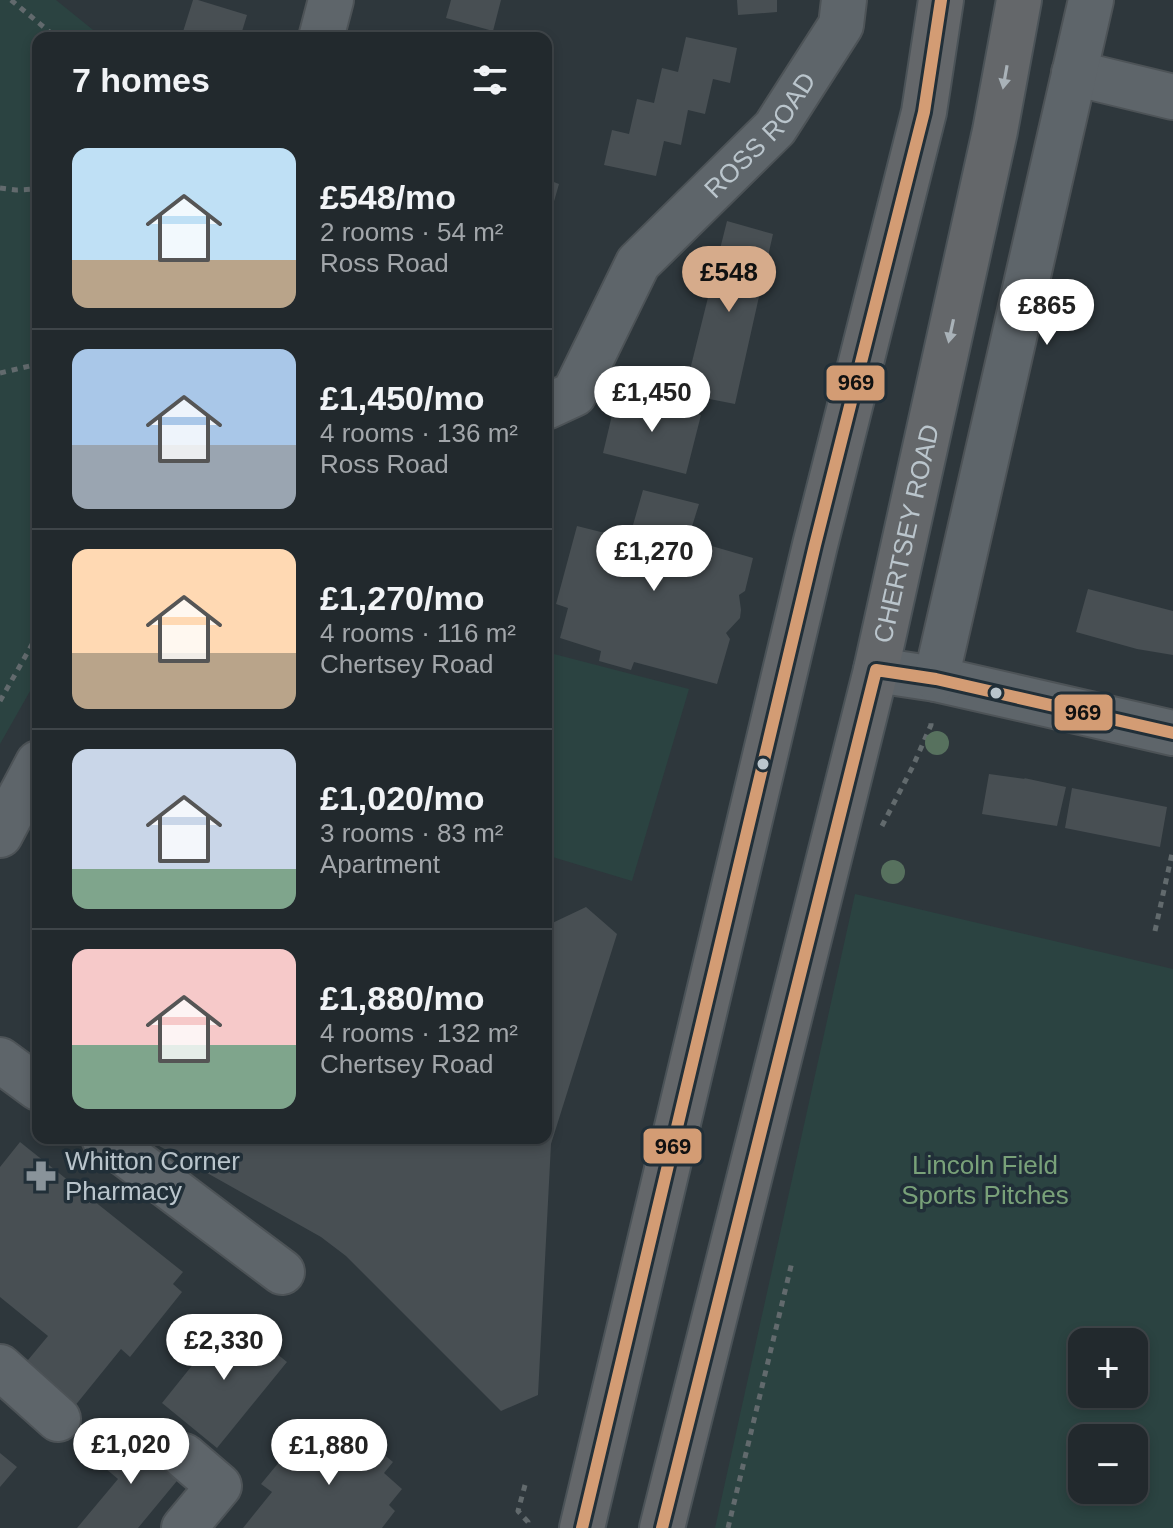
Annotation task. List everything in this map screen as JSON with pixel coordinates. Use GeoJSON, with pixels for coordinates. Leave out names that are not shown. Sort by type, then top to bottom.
{"type":"FeatureCollection","features":[{"type":"Feature","properties":{"kind":"highway"},"geometry":{"type":"LineString","coordinates":[[582,1528],[815,545],[924,112],[941,0]]}},
{"type":"Feature","properties":{"kind":"highway","name":"CHERTSEY ROAD"},"geometry":{"type":"LineString","coordinates":[[662,1528],[876,670],[995,131],[1019,0]]}},
{"type":"Feature","properties":{"kind":"street"},"geometry":{"type":"LineString","coordinates":[[323,32],[331,0]]}},
{"type":"Feature","properties":{"kind":"street","name":"ROSS ROAD"},"geometry":{"type":"LineString","coordinates":[[552,404],[574,394],[638,263],[775,128],[841,25],[844,0]]}},
{"type":"Feature","properties":{"kind":"street"},"geometry":{"type":"LineString","coordinates":[[936,679],[1091,0]]}},
{"type":"Feature","properties":{"kind":"street"},"geometry":{"type":"LineString","coordinates":[[1074,73],[1173,97]]}},
{"type":"Feature","properties":{"kind":"street"},"geometry":{"type":"LineString","coordinates":[[876,670],[936,679],[1173,733]]}},
{"type":"Feature","properties":{"kind":"street"},"geometry":{"type":"LineString","coordinates":[[0,835],[32,774]]}},
{"type":"Feature","properties":{"kind":"street"},"geometry":{"type":"LineString","coordinates":[[0,1060],[32,1084]]}},
{"type":"Feature","properties":{"kind":"street"},"geometry":{"type":"LineString","coordinates":[[112,1144],[282,1272]]}},
{"type":"Feature","properties":{"kind":"street"},"geometry":{"type":"LineString","coordinates":[[0,1367],[58,1419]]}},
{"type":"Feature","properties":{"kind":"street"},"geometry":{"type":"LineString","coordinates":[[184,1456],[219,1486],[184,1528]]}},
{"type":"Feature","properties":{"kind":"path"},"geometry":{"type":"LineString","coordinates":[[11,0],[50,32]]}},
{"type":"Feature","properties":{"kind":"path"},"geometry":{"type":"LineString","coordinates":[[0,188],[32,189]]}},
{"type":"Feature","properties":{"kind":"path"},"geometry":{"type":"LineString","coordinates":[[0,373],[32,365]]}},
{"type":"Feature","properties":{"kind":"path"},"geometry":{"type":"LineString","coordinates":[[0,701],[32,645]]}},
{"type":"Feature","properties":{"kind":"path"},"geometry":{"type":"LineString","coordinates":[[1155,931],[1173,849]]}},
{"type":"Feature","properties":{"kind":"path"},"geometry":{"type":"LineString","coordinates":[[728,1528],[792,1262]]}},
{"type":"Feature","properties":{"kind":"path"},"geometry":{"type":"LineString","coordinates":[[525,1485],[518,1511],[528,1522],[527,1528]]}},
{"type":"Feature","properties":{"kind":"green space"},"geometry":{"type":"Polygon","coordinates":[[[0,0],[56,0],[96,32],[32,32],[32,688],[0,744],[0,0]]]}},
{"type":"Feature","properties":{"kind":"green space"},"geometry":{"type":"Polygon","coordinates":[[[552,654],[689,689],[632,881],[552,857],[552,654]]]}},
{"type":"Feature","properties":{"kind":"green space","name":"Lincoln Field Sports Pitches"},"geometry":{"type":"Polygon","coordinates":[[[855,894],[1173,969],[1173,1528],[715,1528],[855,894]]]}},
{"type":"Feature","properties":{"kind":"building"},"geometry":{"type":"Polygon","coordinates":[[[193,0],[247,15],[242,32],[183,32],[193,0]]]}},
{"type":"Feature","properties":{"kind":"building"},"geometry":{"type":"Polygon","coordinates":[[[451,0],[501,0],[493,31],[446,18],[451,0]]]}},
{"type":"Feature","properties":{"kind":"building"},"geometry":{"type":"Polygon","coordinates":[[[737,0],[777,0],[777,12],[738,15],[737,0]]]}},
{"type":"Feature","properties":{"kind":"building"},"geometry":{"type":"Polygon","coordinates":[[[686,37],[737,48],[730,83],[713,79],[705,114],[688,110],[681,145],[664,141],[656,176],[604,165],[612,130],[629,134],[637,99],[654,103],[662,68],[678,72],[686,37]]]}},
{"type":"Feature","properties":{"kind":"building"},"geometry":{"type":"Polygon","coordinates":[[[552,181],[559,184],[552,208],[552,181]]]}},
{"type":"Feature","properties":{"kind":"building"},"geometry":{"type":"Polygon","coordinates":[[[727,221],[773,234],[735,404],[684,394],[727,221]]]}},
{"type":"Feature","properties":{"kind":"building"},"geometry":{"type":"Polygon","coordinates":[[[617,394],[701,415],[686,474],[603,453],[617,394]]]}},
{"type":"Feature","properties":{"kind":"building"},"geometry":{"type":"Polygon","coordinates":[[[643,490],[699,504],[689,536],[691,540],[753,558],[745,591],[739,595],[740,618],[726,633],[730,639],[717,684],[634,662],[631,670],[599,661],[601,651],[560,638],[568,608],[556,604],[577,526],[629,539],[643,490]]]}},
{"type":"Feature","properties":{"kind":"building"},"geometry":{"type":"Polygon","coordinates":[[[1088,589],[1173,611],[1173,655],[1137,649],[1076,632],[1088,589]]]}},
{"type":"Feature","properties":{"kind":"building"},"geometry":{"type":"Polygon","coordinates":[[[989,774],[1066,787],[1057,826],[982,814],[989,774]]]}},
{"type":"Feature","properties":{"kind":"building"},"geometry":{"type":"Polygon","coordinates":[[[1072,788],[1167,807],[1160,847],[1065,828],[1072,788]]]}},
{"type":"Feature","properties":{"kind":"building"},"geometry":{"type":"Polygon","coordinates":[[[586,907],[617,934],[552,1141],[552,923],[586,907]]]}},
{"type":"Feature","properties":{"kind":"building"},"geometry":{"type":"Polygon","coordinates":[[[20,1142],[183,1272],[173,1284],[182,1292],[130,1357],[121,1349],[74,1407],[23,1366],[48,1336],[0,1297],[0,1167],[20,1142]]]}},
{"type":"Feature","properties":{"kind":"building"},"geometry":{"type":"Polygon","coordinates":[[[156,1144],[551,1144],[538,1395],[501,1411],[346,1256],[321,1237],[156,1144]]]}},
{"type":"Feature","properties":{"kind":"building"},"geometry":{"type":"Polygon","coordinates":[[[231,1317],[287,1362],[217,1448],[162,1403],[231,1317]]]}},
{"type":"Feature","properties":{"kind":"building"},"geometry":{"type":"Polygon","coordinates":[[[348,1425],[393,1462],[384,1473],[402,1489],[389,1505],[395,1511],[382,1528],[243,1528],[272,1492],[261,1484],[303,1433],[326,1452],[348,1425]]]}},
{"type":"Feature","properties":{"kind":"building"},"geometry":{"type":"Polygon","coordinates":[[[126,1431],[181,1476],[138,1528],[77,1528],[118,1479],[99,1463],[126,1431]]]}},
{"type":"Feature","properties":{"kind":"building"},"geometry":{"type":"Polygon","coordinates":[[[0,1453],[17,1467],[0,1487],[0,1453]]]}},
{"type":"Feature","properties":{"kind":"transit line","name":"969"},"geometry":{"type":"LineString","coordinates":[[582,1528],[815,545],[924,112],[941,0]]}},
{"type":"Feature","properties":{"kind":"transit line","name":"969"},"geometry":{"type":"LineString","coordinates":[[876,670],[936,679],[1173,733]]}},
{"type":"Feature","properties":{"kind":"transit line","name":"969"},"geometry":{"type":"LineString","coordinates":[[662,1528],[876,670]]}},
{"type":"Feature","properties":{"kind":"place","name":"Whitton Corner Pharmacy"},"geometry":{"type":"Point","coordinates":[41,1176]}}]}
